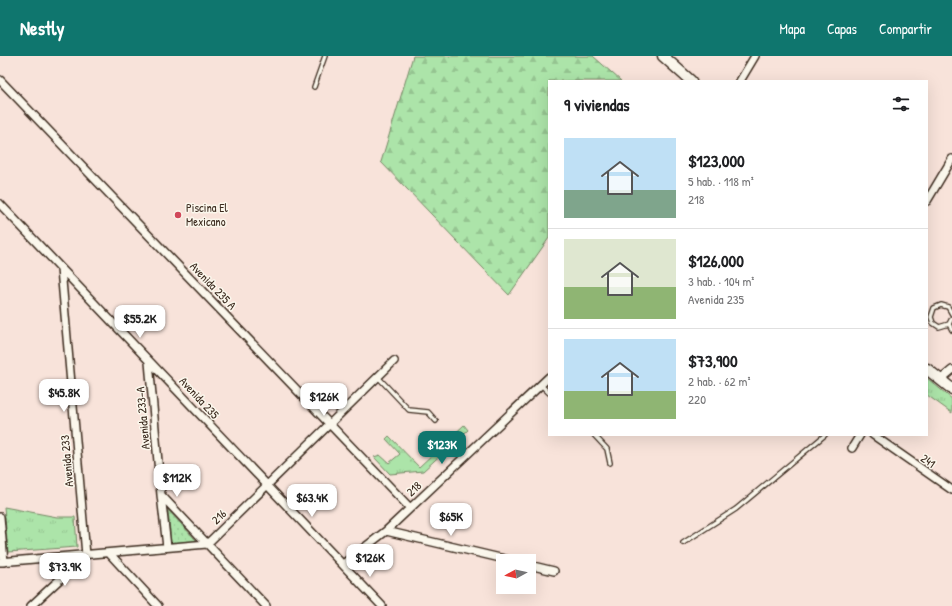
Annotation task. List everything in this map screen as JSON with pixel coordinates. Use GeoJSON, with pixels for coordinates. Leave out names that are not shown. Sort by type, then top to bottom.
{"type":"FeatureCollection","features":[{"type":"Feature","properties":{"kind":"main road"},"geometry":{"type":"LineString","coordinates":[[663,56],[690,80]]}},
{"type":"Feature","properties":{"kind":"main road"},"geometry":{"type":"LineString","coordinates":[[928,370],[952,389]]}},
{"type":"Feature","properties":{"kind":"street"},"geometry":{"type":"LineString","coordinates":[[741,80],[755,56]]}},
{"type":"Feature","properties":{"kind":"street","name":"Avenida 235 A"},"geometry":{"type":"LineString","coordinates":[[0,80],[410,508]]}},
{"type":"Feature","properties":{"kind":"street"},"geometry":{"type":"LineString","coordinates":[[928,199],[952,159]]}},
{"type":"Feature","properties":{"kind":"street","name":"Avenida 235"},"geometry":{"type":"LineString","coordinates":[[0,204],[382,606]]}},
{"type":"Feature","properties":{"kind":"street","name":"Avenida 233"},"geometry":{"type":"LineString","coordinates":[[61,269],[86,555]]}},
{"type":"Feature","properties":{"kind":"street","name":"216"},"geometry":{"type":"LineString","coordinates":[[207,544],[394,361]]}},
{"type":"Feature","properties":{"kind":"street","name":"Avenida 233-A"},"geometry":{"type":"LineString","coordinates":[[150,362],[161,495],[167,547]]}},
{"type":"Feature","properties":{"kind":"street"},"geometry":{"type":"LineString","coordinates":[[940,380],[952,370]]}},
{"type":"Feature","properties":{"kind":"street","name":"218"},"geometry":{"type":"LineString","coordinates":[[343,564],[386,531],[548,378]]}},
{"type":"Feature","properties":{"kind":"street"},"geometry":{"type":"LineString","coordinates":[[852,448],[859,436]]}},
{"type":"Feature","properties":{"kind":"street","name":"241"},"geometry":{"type":"LineString","coordinates":[[873,436],[952,490]]}},
{"type":"Feature","properties":{"kind":"street"},"geometry":{"type":"LineString","coordinates":[[161,495],[266,606]]}},
{"type":"Feature","properties":{"kind":"street"},"geometry":{"type":"LineString","coordinates":[[0,517],[2,562],[207,544]]}},
{"type":"Feature","properties":{"kind":"street"},"geometry":{"type":"LineString","coordinates":[[386,531],[496,557]]}},
{"type":"Feature","properties":{"kind":"street"},"geometry":{"type":"LineString","coordinates":[[109,553],[158,606]]}},
{"type":"Feature","properties":{"kind":"street"},"geometry":{"type":"LineString","coordinates":[[34,605],[86,555]]}},
{"type":"Feature","properties":{"kind":"street"},"geometry":{"type":"LineString","coordinates":[[536,567],[554,571]]}},
{"type":"Feature","properties":{"kind":"lane"},"geometry":{"type":"LineString","coordinates":[[314,87],[325,56]]}},
{"type":"Feature","properties":{"kind":"lane"},"geometry":{"type":"LineString","coordinates":[[952,314],[948,307],[941,305],[934,308],[931,314],[931,321],[936,326],[943,327],[949,324],[952,318]]}},
{"type":"Feature","properties":{"kind":"lane"},"geometry":{"type":"LineString","coordinates":[[949,324],[952,330]]}},
{"type":"Feature","properties":{"kind":"lane"},"geometry":{"type":"LineString","coordinates":[[378,377],[409,410],[428,412],[436,421]]}},
{"type":"Feature","properties":{"kind":"lane"},"geometry":{"type":"LineString","coordinates":[[541,385],[548,392]]}},
{"type":"Feature","properties":{"kind":"lane"},"geometry":{"type":"LineString","coordinates":[[595,436],[607,450],[610,463]]}},
{"type":"Feature","properties":{"kind":"lane"},"geometry":{"type":"LineString","coordinates":[[682,543],[736,509],[824,436]]}},
{"type":"Feature","properties":{"kind":"green space"},"geometry":{"type":"Polygon","coordinates":[[[413,56],[593,56],[620,80],[548,80],[548,239],[509,295],[381,162],[413,56]]]}},
{"type":"Feature","properties":{"kind":"green space"},"geometry":{"type":"Polygon","coordinates":[[[928,379],[952,399],[952,413],[928,396],[928,379]]]}},
{"type":"Feature","properties":{"kind":"green space"},"geometry":{"type":"Polygon","coordinates":[[[464,425],[468,430],[423,471],[390,474],[374,457],[380,455],[389,463],[400,454],[386,439],[389,436],[419,467],[464,425]]]}},
{"type":"Feature","properties":{"kind":"green space"},"geometry":{"type":"Polygon","coordinates":[[[4,507],[57,517],[75,517],[77,547],[8,552],[4,507]]]}},
{"type":"Feature","properties":{"kind":"green space"},"geometry":{"type":"Polygon","coordinates":[[[168,510],[197,541],[171,543],[168,510]]]}},
{"type":"Feature","properties":{"kind":"place","name":"Piscina El Mexicano"},"geometry":{"type":"Point","coordinates":[178,215]}}]}
